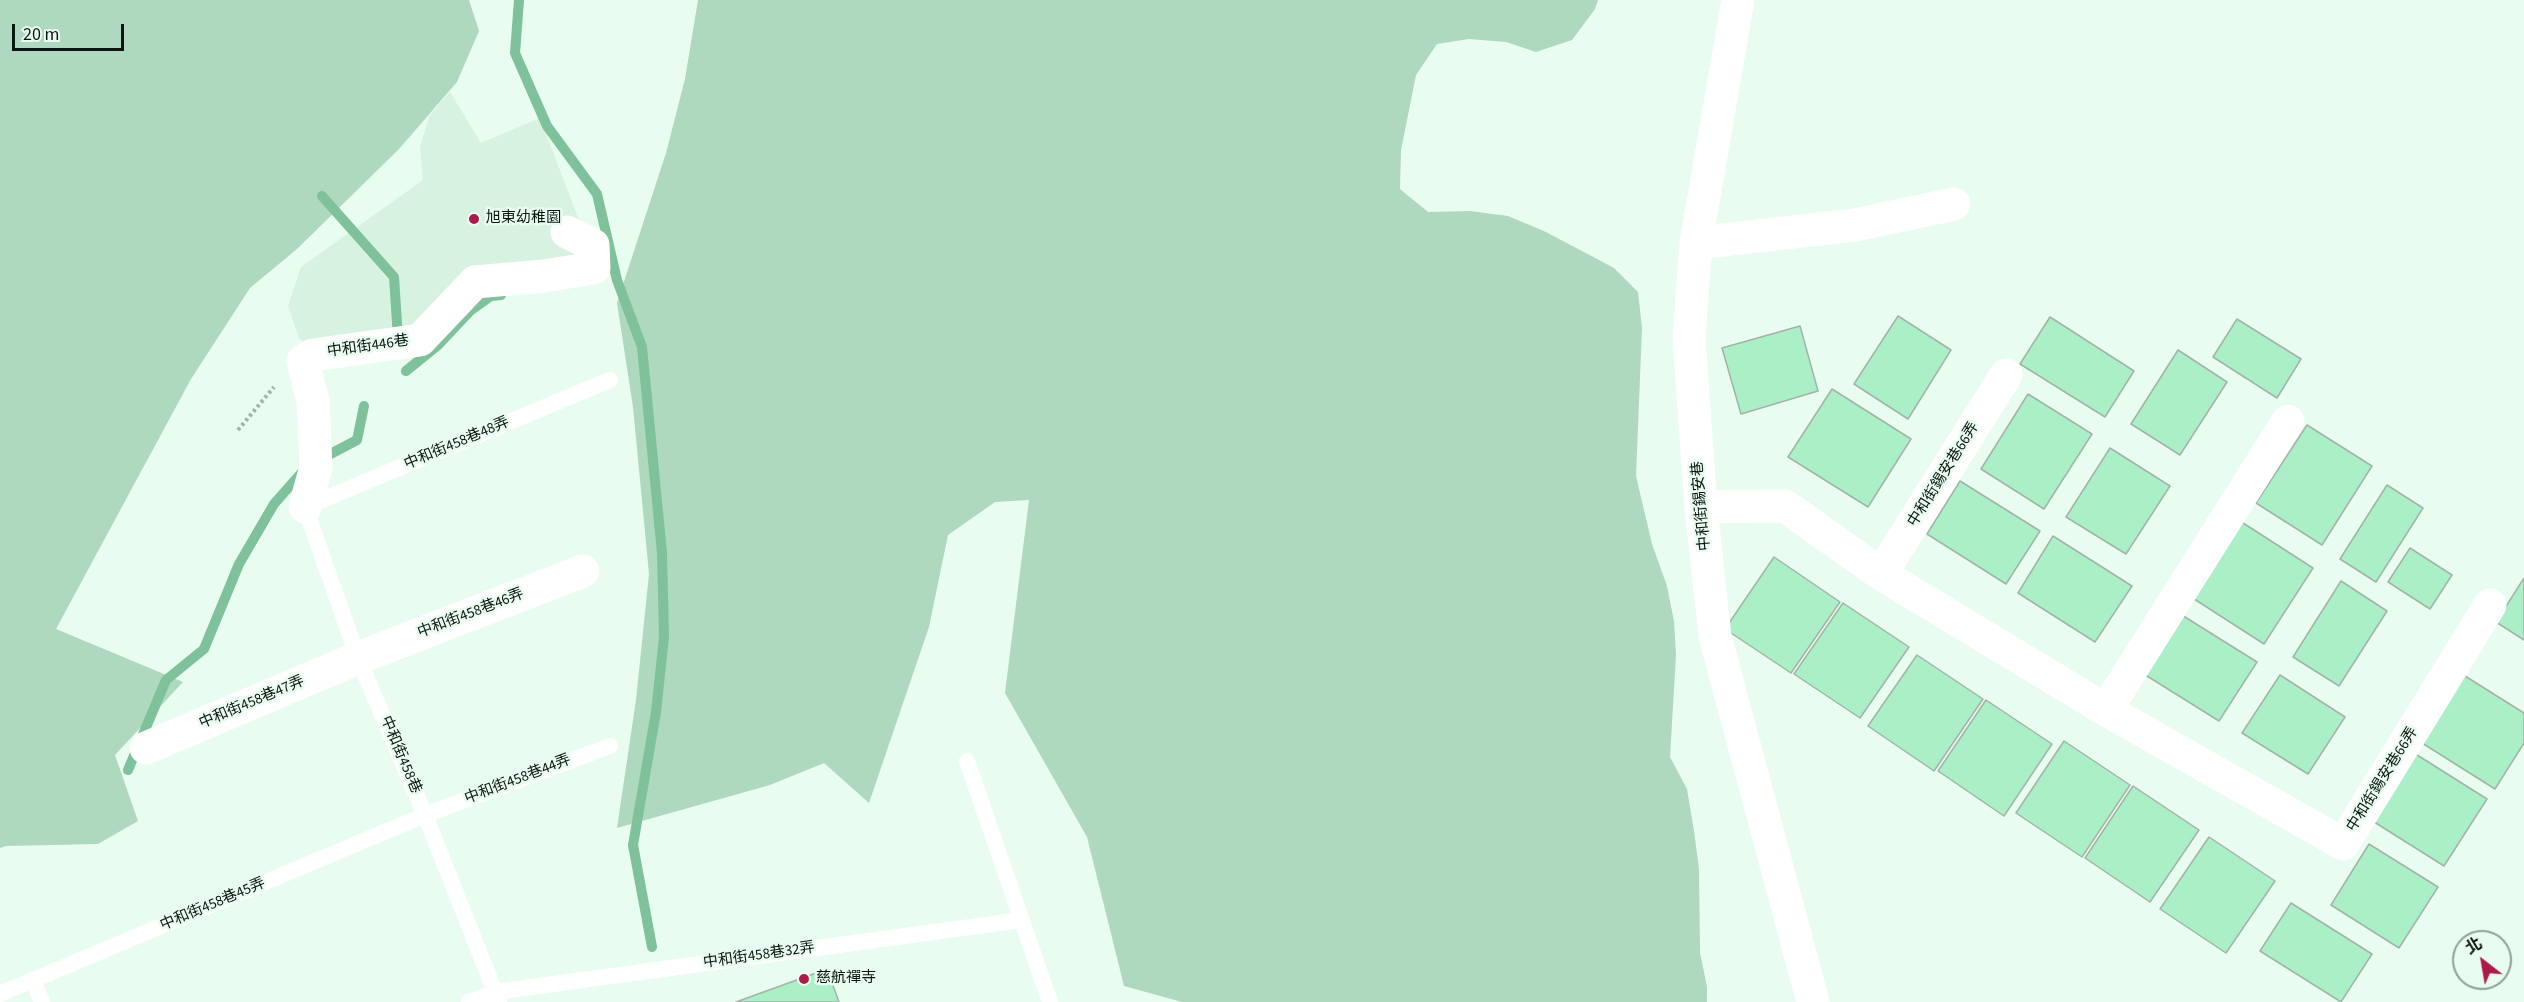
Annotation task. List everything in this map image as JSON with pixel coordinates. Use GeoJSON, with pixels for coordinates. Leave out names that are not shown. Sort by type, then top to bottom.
{"type":"FeatureCollection","features":[{"type":"Feature","properties":{"kind":"street","name":"中和街錫安巷"},"geometry":{"type":"LineString","coordinates":[[1738,0],[1696,243],[1689,338],[1701,507],[1715,636],[1813,1002]]}},
{"type":"Feature","properties":{"kind":"street"},"geometry":{"type":"LineString","coordinates":[[1696,243],[1855,225],[1954,204]]}},
{"type":"Feature","properties":{"kind":"street","name":"中和街446巷"},"geometry":{"type":"LineString","coordinates":[[303,361],[313,354],[420,340],[475,282],[594,268],[593,245],[567,232]]}},
{"type":"Feature","properties":{"kind":"street"},"geometry":{"type":"LineString","coordinates":[[303,361],[313,401],[315,460],[305,507]]}},
{"type":"Feature","properties":{"kind":"street","name":"中和街錫安巷66弄"},"geometry":{"type":"LineString","coordinates":[[1881,574],[2006,375]]}},
{"type":"Feature","properties":{"kind":"street"},"geometry":{"type":"LineString","coordinates":[[2106,710],[2288,421]]}},
{"type":"Feature","properties":{"kind":"street","name":"中和街錫安巷66弄"},"geometry":{"type":"LineString","coordinates":[[1701,507],[1785,506],[1881,574],[2106,710],[2343,844],[2490,605]]}},
{"type":"Feature","properties":{"kind":"street","name":"中和街458巷46弄"},"geometry":{"type":"LineString","coordinates":[[358,658],[583,571]]}},
{"type":"Feature","properties":{"kind":"street","name":"中和街458巷47弄"},"geometry":{"type":"LineString","coordinates":[[146,748],[358,658]]}},
{"type":"Feature","properties":{"kind":"lane","name":"中和街458巷48弄"},"geometry":{"type":"LineString","coordinates":[[305,507],[609,380]]}},
{"type":"Feature","properties":{"kind":"lane","name":"中和街458巷"},"geometry":{"type":"LineString","coordinates":[[305,507],[358,658],[425,815],[497,997]]}},
{"type":"Feature","properties":{"kind":"lane","name":"中和街458巷44弄"},"geometry":{"type":"LineString","coordinates":[[425,815],[610,746]]}},
{"type":"Feature","properties":{"kind":"lane"},"geometry":{"type":"LineString","coordinates":[[967,761],[1050,1002]]}},
{"type":"Feature","properties":{"kind":"lane","name":"中和街458巷45弄"},"geometry":{"type":"LineString","coordinates":[[0,994],[425,815]]}},
{"type":"Feature","properties":{"kind":"lane","name":"中和街458巷32弄"},"geometry":{"type":"LineString","coordinates":[[469,1002],[1022,920]]}},
{"type":"Feature","properties":{"kind":"lane"},"geometry":{"type":"LineString","coordinates":[[33,981],[42,1002]]}},
{"type":"Feature","properties":{"kind":"path"},"geometry":{"type":"LineString","coordinates":[[238,430],[283,375],[303,361]]}},
{"type":"Feature","properties":{"kind":"shaded area"},"geometry":{"type":"Polygon","coordinates":[[[0,0],[469,0],[479,31],[457,82],[399,149],[297,249],[250,288],[191,379],[56,629],[183,682],[115,755],[138,821],[98,844],[0,848],[0,0]]]}},
{"type":"Feature","properties":{"kind":"shaded area"},"geometry":{"type":"Polygon","coordinates":[[[698,0],[1598,0],[1595,9],[1572,40],[1536,52],[1506,42],[1469,39],[1437,44],[1416,75],[1401,150],[1400,189],[1428,212],[1470,211],[1508,216],[1546,232],[1614,268],[1638,292],[1642,328],[1636,476],[1652,544],[1667,586],[1674,621],[1676,655],[1670,757],[1687,789],[1694,831],[1699,869],[1700,953],[1707,987],[1707,1002],[1182,1002],[1124,986],[1087,837],[1005,693],[1029,500],[995,502],[948,535],[929,627],[869,803],[824,763],[770,785],[617,828],[636,700],[649,574],[633,407],[617,303],[666,153],[685,79],[698,0]]]}},
{"type":"Feature","properties":{"kind":"shaded area","name":"旭東幼稚園"},"geometry":{"type":"Polygon","coordinates":[[[450,92],[481,143],[540,118],[593,257],[478,272],[424,332],[328,364],[299,338],[288,306],[301,267],[423,180],[420,146],[430,115],[450,92]]]}},
{"type":"Feature","properties":{"kind":"building"},"geometry":{"type":"Polygon","coordinates":[[[1898,316],[1951,350],[1908,419],[1854,384],[1898,316]]]}},
{"type":"Feature","properties":{"kind":"building"},"geometry":{"type":"Polygon","coordinates":[[[2050,317],[2134,371],[2105,417],[2020,364],[2050,317]]]}},
{"type":"Feature","properties":{"kind":"building"},"geometry":{"type":"Polygon","coordinates":[[[2237,319],[2301,359],[2277,398],[2213,357],[2237,319]]]}},
{"type":"Feature","properties":{"kind":"building"},"geometry":{"type":"Polygon","coordinates":[[[1800,326],[1818,391],[1741,414],[1722,348],[1800,326]]]}},
{"type":"Feature","properties":{"kind":"building"},"geometry":{"type":"Polygon","coordinates":[[[2178,350],[2227,382],[2180,455],[2131,424],[2178,350]]]}},
{"type":"Feature","properties":{"kind":"building"},"geometry":{"type":"Polygon","coordinates":[[[1832,389],[1911,439],[1868,507],[1788,457],[1832,389]]]}},
{"type":"Feature","properties":{"kind":"building"},"geometry":{"type":"Polygon","coordinates":[[[2028,394],[2092,434],[2044,509],[1981,469],[2028,394]]]}},
{"type":"Feature","properties":{"kind":"building"},"geometry":{"type":"Polygon","coordinates":[[[2307,425],[2372,466],[2322,545],[2256,503],[2307,425]]]}},
{"type":"Feature","properties":{"kind":"building"},"geometry":{"type":"Polygon","coordinates":[[[2110,448],[2170,486],[2126,554],[2066,517],[2110,448]]]}},
{"type":"Feature","properties":{"kind":"building"},"geometry":{"type":"Polygon","coordinates":[[[1960,481],[2040,531],[2006,584],[1927,534],[1960,481]]]}},
{"type":"Feature","properties":{"kind":"building"},"geometry":{"type":"Polygon","coordinates":[[[2387,485],[2423,508],[2376,582],[2340,559],[2387,485]]]}},
{"type":"Feature","properties":{"kind":"building"},"geometry":{"type":"Polygon","coordinates":[[[2240,521],[2313,568],[2264,644],[2191,597],[2240,521]]]}},
{"type":"Feature","properties":{"kind":"building"},"geometry":{"type":"Polygon","coordinates":[[[2053,536],[2132,586],[2095,642],[2018,593],[2053,536]]]}},
{"type":"Feature","properties":{"kind":"building"},"geometry":{"type":"Polygon","coordinates":[[[2410,548],[2452,575],[2430,609],[2388,582],[2410,548]]]}},
{"type":"Feature","properties":{"kind":"building"},"geometry":{"type":"Polygon","coordinates":[[[1774,557],[1840,602],[1791,673],[1725,629],[1774,557]]]}},
{"type":"Feature","properties":{"kind":"building"},"geometry":{"type":"Polygon","coordinates":[[[2524,578],[2524,640],[2496,622],[2524,578]]]}},
{"type":"Feature","properties":{"kind":"building"},"geometry":{"type":"Polygon","coordinates":[[[2341,581],[2387,611],[2339,686],[2293,657],[2341,581]]]}},
{"type":"Feature","properties":{"kind":"building"},"geometry":{"type":"Polygon","coordinates":[[[1843,603],[1909,647],[1860,718],[1794,674],[1843,603]]]}},
{"type":"Feature","properties":{"kind":"building"},"geometry":{"type":"Polygon","coordinates":[[[2177,612],[2257,662],[2219,721],[2139,671],[2177,612]]]}},
{"type":"Feature","properties":{"kind":"building"},"geometry":{"type":"Polygon","coordinates":[[[1917,655],[1983,699],[1934,771],[1868,726],[1917,655]]]}},
{"type":"Feature","properties":{"kind":"building"},"geometry":{"type":"Polygon","coordinates":[[[2280,675],[2345,717],[2308,774],[2242,733],[2280,675]]]}},
{"type":"Feature","properties":{"kind":"building"},"geometry":{"type":"Polygon","coordinates":[[[2465,676],[2524,713],[2524,743],[2495,789],[2422,743],[2465,676]]]}},
{"type":"Feature","properties":{"kind":"building"},"geometry":{"type":"Polygon","coordinates":[[[1986,700],[2052,744],[2004,816],[1938,771],[1986,700]]]}},
{"type":"Feature","properties":{"kind":"building"},"geometry":{"type":"Polygon","coordinates":[[[2064,741],[2130,785],[2082,857],[2016,813],[2064,741]]]}},
{"type":"Feature","properties":{"kind":"building"},"geometry":{"type":"Polygon","coordinates":[[[2414,753],[2487,799],[2444,866],[2371,820],[2414,753]]]}},
{"type":"Feature","properties":{"kind":"building"},"geometry":{"type":"Polygon","coordinates":[[[2133,786],[2199,830],[2150,902],[2085,858],[2133,786]]]}},
{"type":"Feature","properties":{"kind":"building"},"geometry":{"type":"Polygon","coordinates":[[[2209,837],[2275,881],[2226,953],[2160,909],[2209,837]]]}},
{"type":"Feature","properties":{"kind":"building"},"geometry":{"type":"Polygon","coordinates":[[[2369,844],[2438,887],[2399,948],[2331,905],[2369,844]]]}},
{"type":"Feature","properties":{"kind":"building"},"geometry":{"type":"Polygon","coordinates":[[[2291,903],[2372,954],[2341,1002],[2260,951],[2291,903]]]}},
{"type":"Feature","properties":{"kind":"building"},"geometry":{"type":"Polygon","coordinates":[[[827,969],[839,1002],[736,1002],[827,969]]]}},
{"type":"Feature","properties":{"kind":"waterway"},"geometry":{"type":"LineString","coordinates":[[519,0],[515,53],[547,126],[597,194],[617,280],[642,347],[662,553],[664,637],[656,712],[633,845],[652,947]]}},
{"type":"Feature","properties":{"kind":"waterway"},"geometry":{"type":"LineString","coordinates":[[322,196],[394,277],[398,338]]}},
{"type":"Feature","properties":{"kind":"waterway"},"geometry":{"type":"LineString","coordinates":[[406,371],[438,345],[470,311],[491,296],[501,295]]}},
{"type":"Feature","properties":{"kind":"waterway"},"geometry":{"type":"LineString","coordinates":[[319,460],[357,440],[364,406]]}},
{"type":"Feature","properties":{"kind":"waterway"},"geometry":{"type":"LineString","coordinates":[[128,770],[166,680],[204,649],[239,564],[274,504],[304,470]]}},
{"type":"Feature","properties":{"kind":"place","name":"旭東幼稚園"},"geometry":{"type":"Point","coordinates":[474,219]}},
{"type":"Feature","properties":{"kind":"place","name":"慈航禪寺"},"geometry":{"type":"Point","coordinates":[804,979]}}]}
